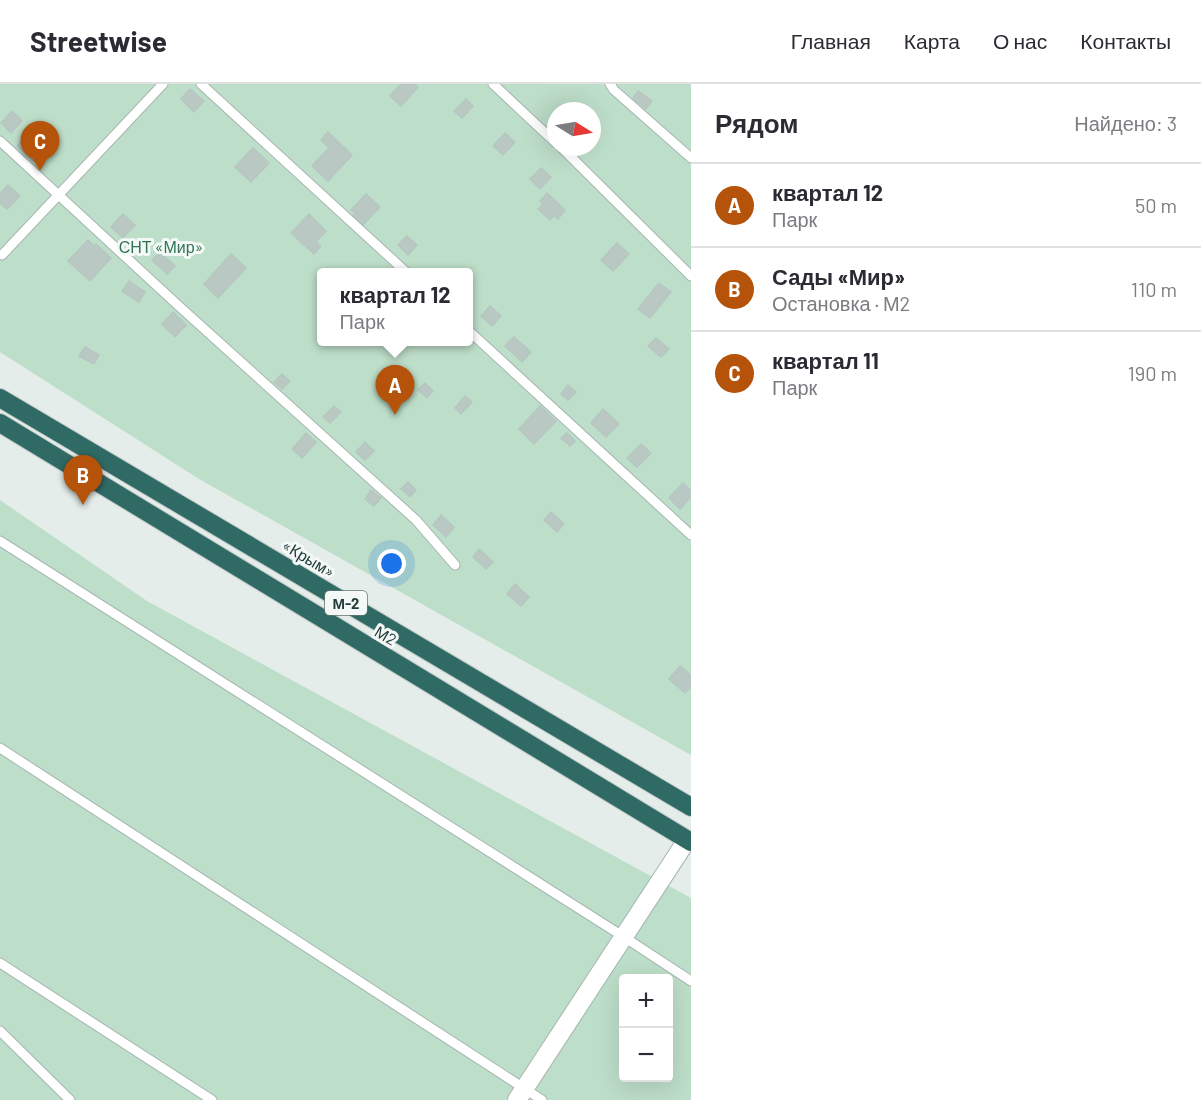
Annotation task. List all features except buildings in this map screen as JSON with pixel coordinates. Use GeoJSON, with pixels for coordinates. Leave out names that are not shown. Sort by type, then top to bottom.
{"type":"FeatureCollection","features":[{"type":"Feature","properties":{"kind":"highway","name":"«Крым»"},"geometry":{"type":"LineString","coordinates":[[0,398],[691,807]]}},
{"type":"Feature","properties":{"kind":"highway","name":"М2"},"geometry":{"type":"LineString","coordinates":[[0,423],[689,841]]}},
{"type":"Feature","properties":{"kind":"street"},"geometry":{"type":"LineString","coordinates":[[521,1094],[689,841]]}},
{"type":"Feature","properties":{"kind":"lane"},"geometry":{"type":"LineString","coordinates":[[2,255],[163,84]]}},
{"type":"Feature","properties":{"kind":"lane"},"geometry":{"type":"LineString","coordinates":[[201,84],[401,268]]}},
{"type":"Feature","properties":{"kind":"lane"},"geometry":{"type":"LineString","coordinates":[[493,84],[547,135]]}},
{"type":"Feature","properties":{"kind":"lane"},"geometry":{"type":"LineString","coordinates":[[610,84],[691,158]]}},
{"type":"Feature","properties":{"kind":"lane"},"geometry":{"type":"LineString","coordinates":[[0,141],[416,520],[455,566]]}},
{"type":"Feature","properties":{"kind":"lane"},"geometry":{"type":"LineString","coordinates":[[570,156],[691,276]]}},
{"type":"Feature","properties":{"kind":"lane"},"geometry":{"type":"LineString","coordinates":[[473,335],[691,535]]}},
{"type":"Feature","properties":{"kind":"lane"},"geometry":{"type":"LineString","coordinates":[[0,541],[691,981]]}},
{"type":"Feature","properties":{"kind":"lane"},"geometry":{"type":"LineString","coordinates":[[0,748],[521,1094],[542,1100]]}},
{"type":"Feature","properties":{"kind":"lane"},"geometry":{"type":"LineString","coordinates":[[0,963],[212,1100]]}},
{"type":"Feature","properties":{"kind":"lane"},"geometry":{"type":"LineString","coordinates":[[0,1031],[70,1100]]}},
{"type":"Feature","properties":{"kind":"green space","name":"СНТ «Мир»"},"geometry":{"type":"Polygon","coordinates":[[[0,84],[691,84],[691,755],[199,479],[0,352],[0,84]]]}},
{"type":"Feature","properties":{"kind":"green space"},"geometry":{"type":"Polygon","coordinates":[[[0,500],[147,601],[691,898],[691,1100],[0,1100],[0,500]]]}},
{"type":"Feature","properties":{"kind":"place","name":"квартал 11"},"geometry":{"type":"Point","coordinates":[40,171]}},
{"type":"Feature","properties":{"kind":"place","name":"квартал 12"},"geometry":{"type":"Point","coordinates":[395,415]}},
{"type":"Feature","properties":{"kind":"place","name":"Сады «Мир»"},"geometry":{"type":"Point","coordinates":[83,505]}}]}
